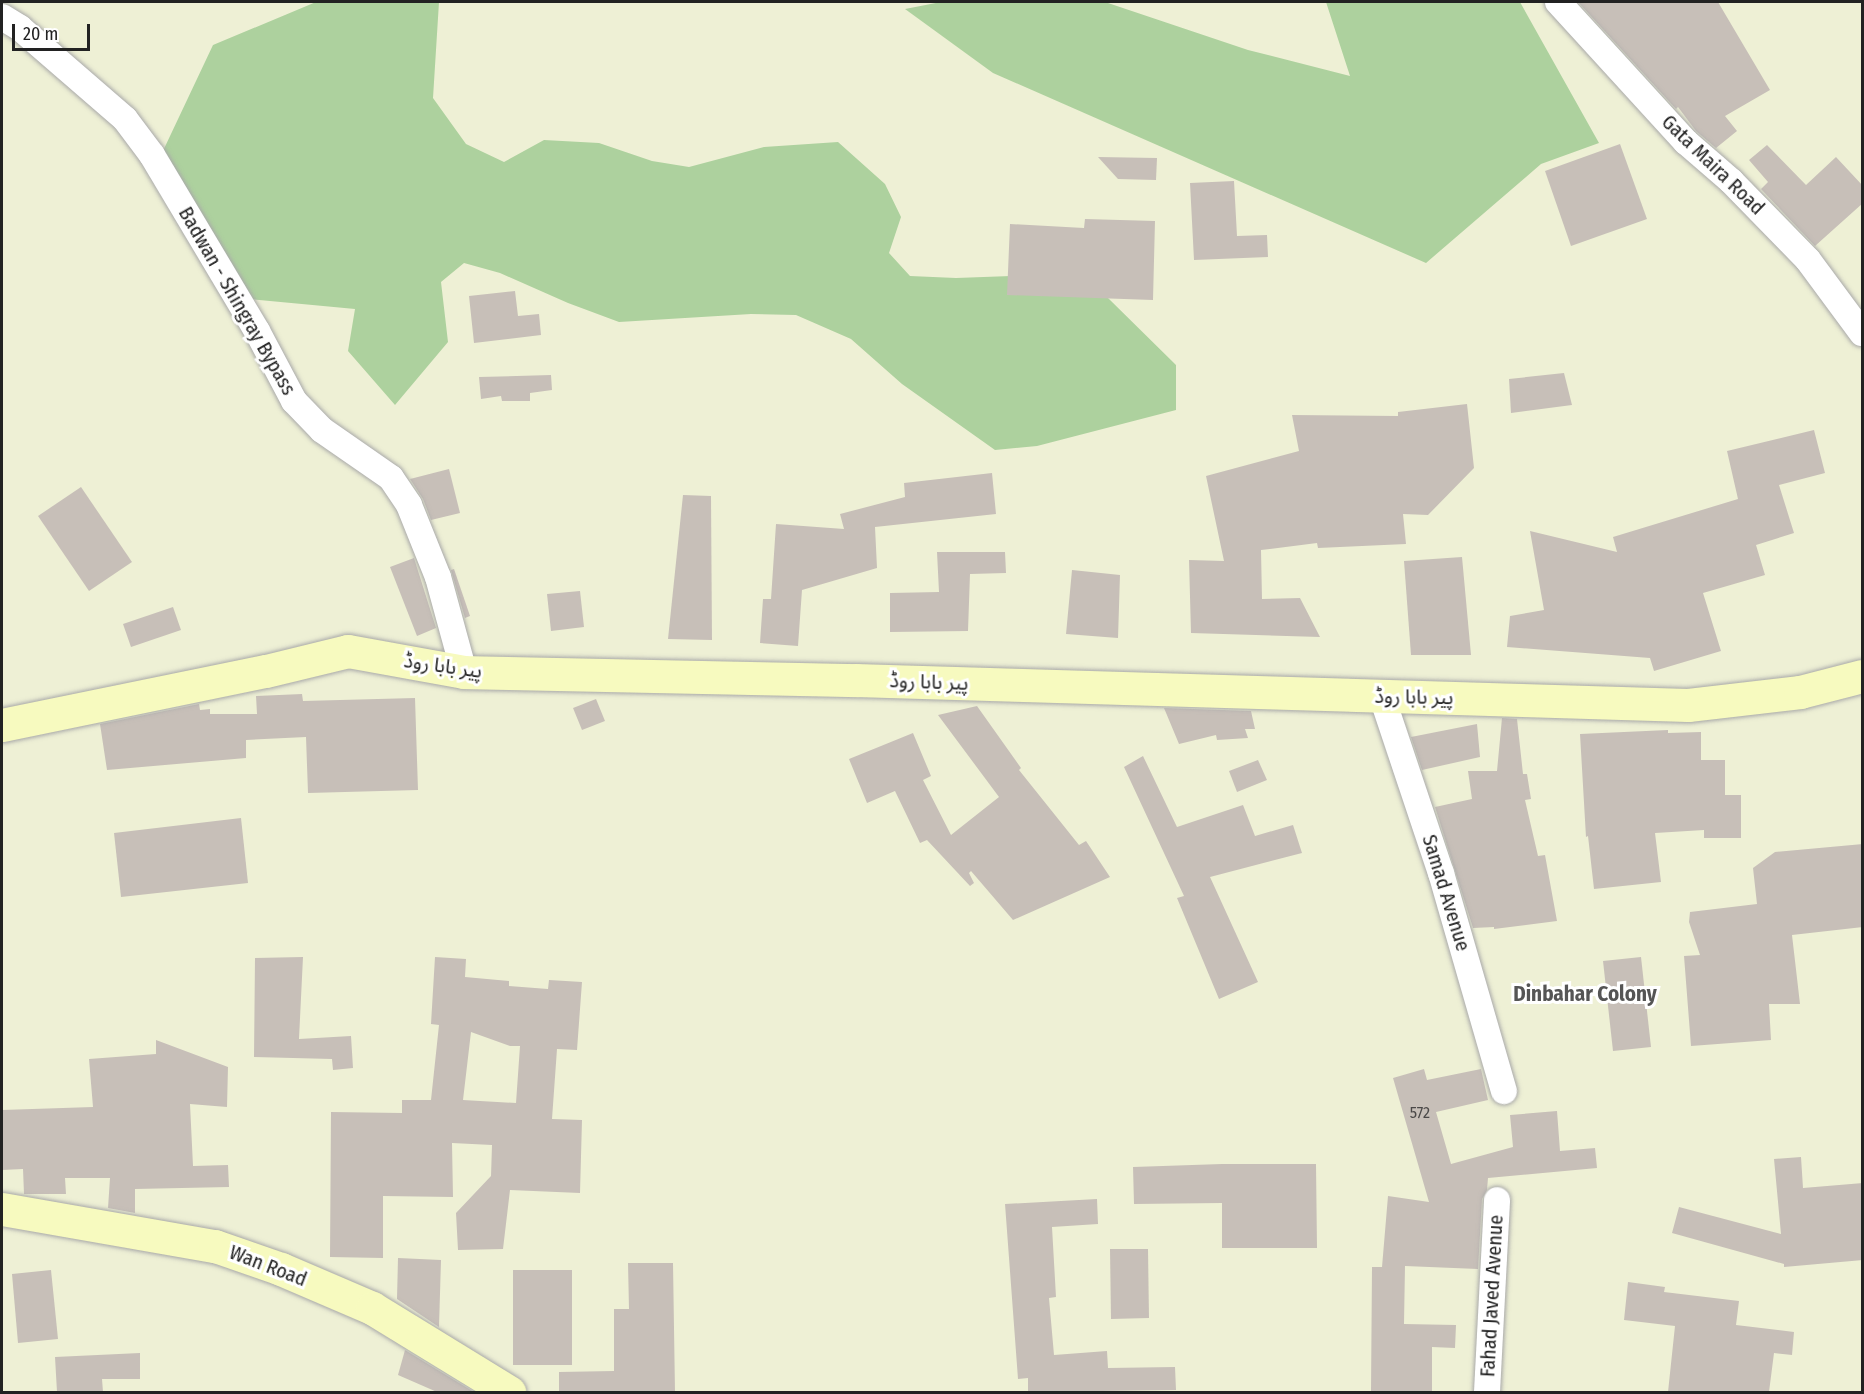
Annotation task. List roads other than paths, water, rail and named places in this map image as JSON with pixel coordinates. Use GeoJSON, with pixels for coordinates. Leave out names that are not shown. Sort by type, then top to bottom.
{"type":"FeatureCollection","features":[{"type":"Feature","properties":{"kind":"main road","name":"پیر بابا روڈ"},"geometry":{"type":"LineString","coordinates":[[2,725],[266,671],[348,651],[464,672],[867,680],[1688,705],[1800,692],[1863,676]]}},
{"type":"Feature","properties":{"kind":"main road","name":"Wan Road"},"geometry":{"type":"LineString","coordinates":[[2,1209],[215,1246],[281,1269],[372,1308],[509,1392]]}},
{"type":"Feature","properties":{"kind":"street","name":"Gata Maira Road"},"geometry":{"type":"LineString","coordinates":[[1558,2],[1686,142],[1731,181],[1808,260],[1863,333]]}},
{"type":"Feature","properties":{"kind":"street","name":"Badwan - Shingray Bypass"},"geometry":{"type":"LineString","coordinates":[[2,16],[20,28],[125,119],[152,155],[257,331],[294,401],[322,430],[391,478],[409,505],[438,577],[464,672]]}},
{"type":"Feature","properties":{"kind":"street","name":"Samad Avenue"},"geometry":{"type":"LineString","coordinates":[[1382,697],[1441,873],[1504,1091]]}},
{"type":"Feature","properties":{"kind":"street","name":"Fahad Javed Avenue"},"geometry":{"type":"LineString","coordinates":[[1487,1392],[1497,1200]]}},
{"type":"Feature","properties":{"kind":"district","name":"Dinbahar Colony"},"geometry":{"type":"Point","coordinates":[1585,994]}}]}
